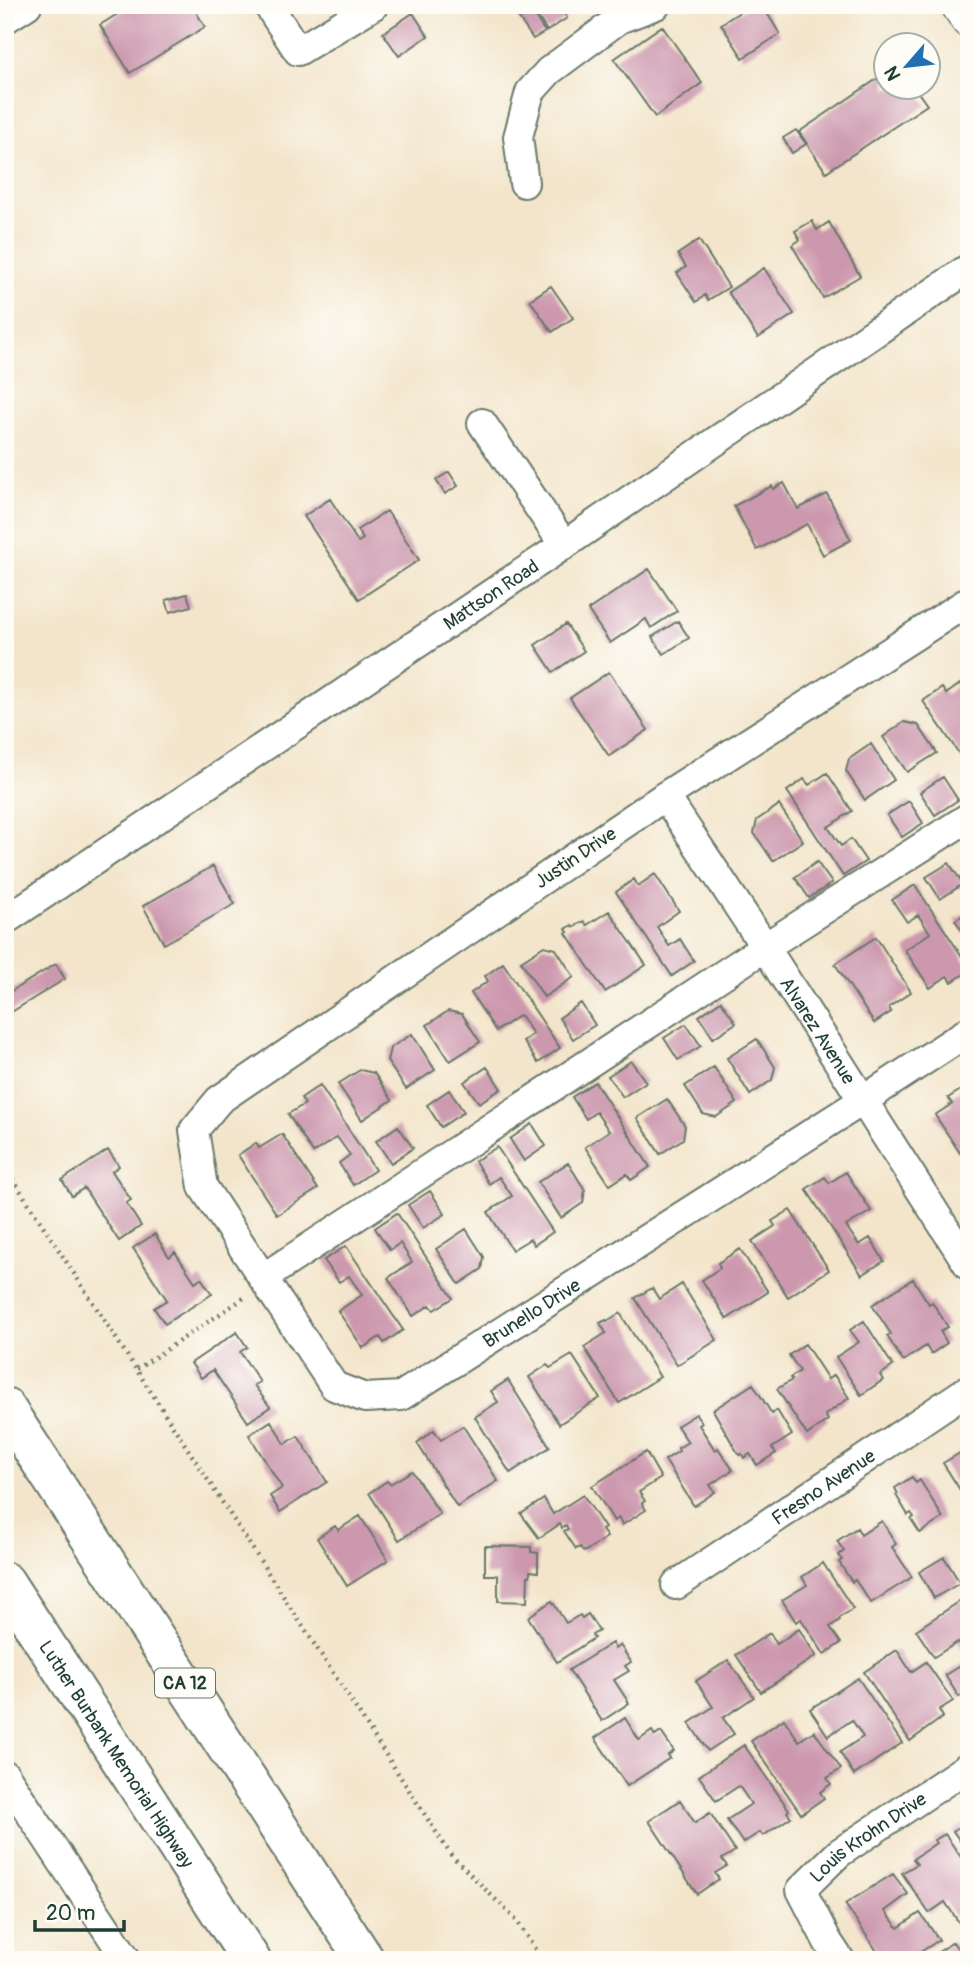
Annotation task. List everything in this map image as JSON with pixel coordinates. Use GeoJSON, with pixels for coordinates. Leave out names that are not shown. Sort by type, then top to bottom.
{"type":"FeatureCollection","features":[{"type":"Feature","properties":{"kind":"highway","name":"CA 12"},"geometry":{"type":"LineString","coordinates":[[5,1407],[365,1960]]}},
{"type":"Feature","properties":{"kind":"highway","name":"Luther Burbank Memorial Highway"},"geometry":{"type":"LineString","coordinates":[[5,1582],[251,1960]]}},
{"type":"Feature","properties":{"kind":"main road"},"geometry":{"type":"LineString","coordinates":[[960,5],[969,19]]}},
{"type":"Feature","properties":{"kind":"street"},"geometry":{"type":"LineString","coordinates":[[5,19],[27,5]]}},
{"type":"Feature","properties":{"kind":"street"},"geometry":{"type":"LineString","coordinates":[[268,5],[298,51],[374,5]]}},
{"type":"Feature","properties":{"kind":"street"},"geometry":{"type":"LineString","coordinates":[[524,183],[519,136],[530,93],[550,71],[619,19],[656,5]]}},
{"type":"Feature","properties":{"kind":"street","name":"Mattson Road"},"geometry":{"type":"LineString","coordinates":[[10,917],[564,545],[969,268]]}},
{"type":"Feature","properties":{"kind":"street"},"geometry":{"type":"LineString","coordinates":[[482,423],[564,545]]}},
{"type":"Feature","properties":{"kind":"street","name":"Justin Drive"},"geometry":{"type":"LineString","coordinates":[[194,1130],[219,1100],[665,796],[969,601]]}},
{"type":"Feature","properties":{"kind":"street","name":"Alvarez Avenue"},"geometry":{"type":"LineString","coordinates":[[665,796],[969,1266]]}},
{"type":"Feature","properties":{"kind":"street"},"geometry":{"type":"LineString","coordinates":[[265,1280],[765,947],[969,817]]}},
{"type":"Feature","properties":{"kind":"street","name":"Brunello Drive"},"geometry":{"type":"LineString","coordinates":[[194,1130],[204,1187],[334,1386],[365,1398],[401,1396],[969,1031]]}},
{"type":"Feature","properties":{"kind":"street","name":"Fresno Avenue"},"geometry":{"type":"LineString","coordinates":[[676,1584],[969,1389]]}},
{"type":"Feature","properties":{"kind":"street","name":"Louis Krohn Drive"},"geometry":{"type":"LineString","coordinates":[[839,1960],[801,1889],[839,1853],[969,1766]]}},
{"type":"Feature","properties":{"kind":"street"},"geometry":{"type":"LineString","coordinates":[[5,1775],[127,1960]]}},
{"type":"Feature","properties":{"kind":"path"},"geometry":{"type":"LineString","coordinates":[[5,1167],[451,1855],[517,1922],[542,1960]]}},
{"type":"Feature","properties":{"kind":"path"},"geometry":{"type":"LineString","coordinates":[[137,1369],[265,1280]]}},
{"type":"Feature","properties":{"kind":"building"},"geometry":{"type":"Polygon","coordinates":[[[132,5],[192,5],[205,27],[130,73],[100,25],[132,5]]]}},
{"type":"Feature","properties":{"kind":"building"},"geometry":{"type":"Polygon","coordinates":[[[510,5],[527,5],[545,32],[533,39],[510,5]]]}},
{"type":"Feature","properties":{"kind":"building"},"geometry":{"type":"Polygon","coordinates":[[[530,5],[559,5],[567,18],[547,31],[530,5]]]}},
{"type":"Feature","properties":{"kind":"building"},"geometry":{"type":"Polygon","coordinates":[[[751,5],[762,5],[780,34],[743,58],[721,24],[751,5]]]}},
{"type":"Feature","properties":{"kind":"building"},"geometry":{"type":"Polygon","coordinates":[[[413,13],[428,36],[399,56],[383,33],[413,13]]]}},
{"type":"Feature","properties":{"kind":"building"},"geometry":{"type":"Polygon","coordinates":[[[662,26],[702,83],[655,117],[614,59],[662,26]]]}},
{"type":"Feature","properties":{"kind":"building"},"geometry":{"type":"Polygon","coordinates":[[[872,82],[872,102],[925,102],[927,105],[826,172],[799,132],[872,82]]]}},
{"type":"Feature","properties":{"kind":"building"},"geometry":{"type":"Polygon","coordinates":[[[796,130],[806,144],[792,153],[783,138],[796,130]]]}},
{"type":"Feature","properties":{"kind":"building"},"geometry":{"type":"Polygon","coordinates":[[[812,221],[817,230],[829,222],[860,276],[823,298],[792,245],[800,240],[795,231],[812,221]]]}},
{"type":"Feature","properties":{"kind":"building"},"geometry":{"type":"Polygon","coordinates":[[[699,240],[729,287],[708,300],[705,295],[696,302],[677,273],[686,267],[678,254],[699,240]]]}},
{"type":"Feature","properties":{"kind":"building"},"geometry":{"type":"Polygon","coordinates":[[[764,268],[794,314],[758,338],[728,292],[764,268]]]}},
{"type":"Feature","properties":{"kind":"building"},"geometry":{"type":"Polygon","coordinates":[[[551,286],[573,318],[552,332],[530,300],[551,286]]]}},
{"type":"Feature","properties":{"kind":"building"},"geometry":{"type":"Polygon","coordinates":[[[449,472],[458,486],[445,494],[436,480],[449,472]]]}},
{"type":"Feature","properties":{"kind":"building"},"geometry":{"type":"Polygon","coordinates":[[[784,483],[798,509],[827,494],[851,540],[823,555],[807,524],[757,550],[734,506],[772,486],[773,489],[784,483]]]}},
{"type":"Feature","properties":{"kind":"building"},"geometry":{"type":"Polygon","coordinates":[[[330,499],[358,542],[363,539],[357,530],[387,511],[419,560],[359,599],[304,516],[330,499]]]}},
{"type":"Feature","properties":{"kind":"building"},"geometry":{"type":"Polygon","coordinates":[[[649,569],[677,611],[651,628],[646,619],[610,643],[588,610],[649,569]]]}},
{"type":"Feature","properties":{"kind":"building"},"geometry":{"type":"Polygon","coordinates":[[[187,594],[191,606],[170,612],[166,600],[187,594]]]}},
{"type":"Feature","properties":{"kind":"building"},"geometry":{"type":"Polygon","coordinates":[[[678,621],[689,638],[664,654],[652,637],[678,621]]]}},
{"type":"Feature","properties":{"kind":"building"},"geometry":{"type":"Polygon","coordinates":[[[566,624],[584,651],[553,672],[535,645],[566,624]]]}},
{"type":"Feature","properties":{"kind":"building"},"geometry":{"type":"Polygon","coordinates":[[[609,672],[648,730],[609,756],[570,698],[609,672]]]}},
{"type":"Feature","properties":{"kind":"building"},"geometry":{"type":"Polygon","coordinates":[[[963,682],[969,690],[969,733],[965,736],[969,743],[969,768],[923,701],[942,688],[946,694],[963,682]]]}},
{"type":"Feature","properties":{"kind":"building"},"geometry":{"type":"Polygon","coordinates":[[[904,722],[918,725],[937,753],[907,772],[883,737],[904,722]]]}},
{"type":"Feature","properties":{"kind":"building"},"geometry":{"type":"Polygon","coordinates":[[[871,744],[894,780],[865,800],[846,771],[849,759],[871,744]]]}},
{"type":"Feature","properties":{"kind":"building"},"geometry":{"type":"Polygon","coordinates":[[[827,773],[852,811],[828,827],[841,846],[851,839],[866,861],[843,876],[787,791],[804,779],[809,785],[827,773]]]}},
{"type":"Feature","properties":{"kind":"building"},"geometry":{"type":"Polygon","coordinates":[[[943,777],[958,800],[935,815],[920,792],[943,777]]]}},
{"type":"Feature","properties":{"kind":"building"},"geometry":{"type":"Polygon","coordinates":[[[909,801],[923,823],[902,837],[887,815],[909,801]]]}},
{"type":"Feature","properties":{"kind":"building"},"geometry":{"type":"Polygon","coordinates":[[[779,805],[803,841],[773,861],[754,833],[757,820],[779,805]]]}},
{"type":"Feature","properties":{"kind":"building"},"geometry":{"type":"Polygon","coordinates":[[[817,862],[832,883],[809,898],[795,877],[817,862]]]}},
{"type":"Feature","properties":{"kind":"building"},"geometry":{"type":"Polygon","coordinates":[[[949,863],[963,884],[940,899],[926,877],[949,863]]]}},
{"type":"Feature","properties":{"kind":"building"},"geometry":{"type":"Polygon","coordinates":[[[213,866],[235,904],[164,944],[143,906],[213,866]]]}},
{"type":"Feature","properties":{"kind":"building"},"geometry":{"type":"Polygon","coordinates":[[[655,874],[679,911],[657,927],[669,946],[680,939],[694,961],[672,976],[616,892],[634,879],[638,886],[655,874]]]}},
{"type":"Feature","properties":{"kind":"building"},"geometry":{"type":"Polygon","coordinates":[[[915,885],[969,967],[969,971],[952,982],[947,976],[930,988],[905,950],[930,933],[918,915],[907,922],[892,900],[915,885]]]}},
{"type":"Feature","properties":{"kind":"building"},"geometry":{"type":"Polygon","coordinates":[[[609,911],[646,965],[605,992],[566,933],[566,929],[584,921],[587,925],[609,911]]]}},
{"type":"Feature","properties":{"kind":"building"},"geometry":{"type":"Polygon","coordinates":[[[969,911],[969,941],[955,920],[969,911]]]}},
{"type":"Feature","properties":{"kind":"building"},"geometry":{"type":"Polygon","coordinates":[[[876,937],[911,992],[889,1007],[891,1012],[874,1023],[835,964],[876,937]]]}},
{"type":"Feature","properties":{"kind":"building"},"geometry":{"type":"Polygon","coordinates":[[[544,946],[556,949],[574,977],[544,997],[521,961],[544,946]]]}},
{"type":"Feature","properties":{"kind":"building"},"geometry":{"type":"Polygon","coordinates":[[[503,963],[560,1048],[538,1063],[523,1041],[533,1034],[520,1015],[496,1031],[471,993],[488,981],[485,976],[503,963]]]}},
{"type":"Feature","properties":{"kind":"building"},"geometry":{"type":"Polygon","coordinates":[[[56,964],[65,979],[5,1016],[5,995],[56,964]]]}},
{"type":"Feature","properties":{"kind":"building"},"geometry":{"type":"Polygon","coordinates":[[[721,1001],[736,1023],[713,1038],[699,1016],[721,1001]]]}},
{"type":"Feature","properties":{"kind":"building"},"geometry":{"type":"Polygon","coordinates":[[[581,1003],[595,1025],[573,1039],[559,1018],[581,1003]]]}},
{"type":"Feature","properties":{"kind":"building"},"geometry":{"type":"Polygon","coordinates":[[[448,1011],[462,1014],[480,1042],[450,1061],[427,1025],[448,1011]]]}},
{"type":"Feature","properties":{"kind":"building"},"geometry":{"type":"Polygon","coordinates":[[[686,1024],[701,1046],[678,1060],[664,1038],[686,1024]]]}},
{"type":"Feature","properties":{"kind":"building"},"geometry":{"type":"Polygon","coordinates":[[[412,1034],[435,1070],[406,1089],[387,1061],[390,1048],[412,1034]]]}},
{"type":"Feature","properties":{"kind":"building"},"geometry":{"type":"Polygon","coordinates":[[[757,1039],[775,1067],[772,1080],[750,1095],[727,1058],[757,1039]]]}},
{"type":"Feature","properties":{"kind":"building"},"geometry":{"type":"Polygon","coordinates":[[[631,1061],[646,1082],[623,1097],[608,1076],[631,1061]]]}},
{"type":"Feature","properties":{"kind":"building"},"geometry":{"type":"Polygon","coordinates":[[[487,1067],[501,1089],[479,1103],[464,1082],[487,1067]]]}},
{"type":"Feature","properties":{"kind":"building"},"geometry":{"type":"Polygon","coordinates":[[[714,1067],[737,1103],[716,1117],[703,1114],[685,1086],[714,1067]]]}},
{"type":"Feature","properties":{"kind":"building"},"geometry":{"type":"Polygon","coordinates":[[[360,1070],[374,1073],[392,1100],[362,1120],[338,1084],[360,1070]]]}},
{"type":"Feature","properties":{"kind":"building"},"geometry":{"type":"Polygon","coordinates":[[[595,1082],[650,1167],[631,1180],[627,1174],[610,1185],[585,1147],[609,1131],[596,1112],[586,1119],[572,1097],[595,1082]]]}},
{"type":"Feature","properties":{"kind":"building"},"geometry":{"type":"Polygon","coordinates":[[[320,1085],[375,1170],[353,1185],[339,1163],[350,1155],[337,1137],[313,1153],[288,1114],[305,1104],[301,1098],[320,1085]]]}},
{"type":"Feature","properties":{"kind":"building"},"geometry":{"type":"Polygon","coordinates":[[[967,1086],[969,1147],[960,1153],[935,1115],[952,1104],[948,1098],[967,1086]]]}},
{"type":"Feature","properties":{"kind":"building"},"geometry":{"type":"Polygon","coordinates":[[[449,1090],[464,1112],[441,1127],[427,1105],[449,1090]]]}},
{"type":"Feature","properties":{"kind":"building"},"geometry":{"type":"Polygon","coordinates":[[[667,1099],[685,1126],[683,1139],[660,1154],[637,1118],[667,1099]]]}},
{"type":"Feature","properties":{"kind":"building"},"geometry":{"type":"Polygon","coordinates":[[[532,1124],[546,1146],[524,1161],[510,1139],[532,1124]]]}},
{"type":"Feature","properties":{"kind":"building"},"geometry":{"type":"Polygon","coordinates":[[[398,1126],[413,1148],[391,1163],[376,1141],[398,1126]]]}},
{"type":"Feature","properties":{"kind":"building"},"geometry":{"type":"Polygon","coordinates":[[[282,1134],[318,1189],[277,1215],[238,1155],[256,1143],[259,1148],[282,1134]]]}},
{"type":"Feature","properties":{"kind":"building"},"geometry":{"type":"Polygon","coordinates":[[[497,1147],[553,1232],[534,1245],[530,1239],[512,1250],[488,1212],[512,1196],[499,1177],[489,1184],[475,1161],[497,1147]]]}},
{"type":"Feature","properties":{"kind":"building"},"geometry":{"type":"Polygon","coordinates":[[[108,1150],[119,1166],[112,1171],[131,1200],[126,1203],[141,1226],[119,1241],[84,1188],[72,1196],[62,1180],[108,1150]]]}},
{"type":"Feature","properties":{"kind":"building"},"geometry":{"type":"Polygon","coordinates":[[[568,1163],[585,1190],[583,1203],[561,1218],[538,1182],[568,1163]]]}},
{"type":"Feature","properties":{"kind":"building"},"geometry":{"type":"Polygon","coordinates":[[[846,1172],[871,1211],[846,1226],[859,1245],[870,1238],[884,1261],[862,1275],[806,1189],[825,1177],[829,1183],[846,1172]]]}},
{"type":"Feature","properties":{"kind":"building"},"geometry":{"type":"Polygon","coordinates":[[[430,1191],[445,1214],[423,1228],[408,1205],[430,1191]]]}},
{"type":"Feature","properties":{"kind":"building"},"geometry":{"type":"Polygon","coordinates":[[[790,1210],[829,1270],[788,1297],[752,1241],[775,1226],[772,1221],[790,1210]]]}},
{"type":"Feature","properties":{"kind":"building"},"geometry":{"type":"Polygon","coordinates":[[[397,1213],[453,1298],[434,1310],[430,1305],[413,1316],[388,1278],[412,1262],[400,1243],[390,1250],[375,1228],[397,1213]]]}},
{"type":"Feature","properties":{"kind":"building"},"geometry":{"type":"Polygon","coordinates":[[[466,1229],[484,1257],[482,1269],[459,1284],[436,1249],[466,1229]]]}},
{"type":"Feature","properties":{"kind":"building"},"geometry":{"type":"Polygon","coordinates":[[[155,1234],[169,1257],[175,1252],[195,1282],[201,1278],[212,1294],[165,1324],[154,1308],[167,1300],[133,1248],[155,1234]]]}},
{"type":"Feature","properties":{"kind":"building"},"geometry":{"type":"Polygon","coordinates":[[[346,1246],[403,1330],[384,1343],[380,1337],[363,1348],[338,1311],[362,1295],[349,1276],[339,1282],[324,1260],[346,1246]]]}},
{"type":"Feature","properties":{"kind":"building"},"geometry":{"type":"Polygon","coordinates":[[[740,1249],[768,1292],[727,1319],[702,1280],[720,1268],[718,1263],[740,1249]]]}},
{"type":"Feature","properties":{"kind":"building"},"geometry":{"type":"Polygon","coordinates":[[[913,1279],[948,1327],[940,1331],[947,1343],[931,1354],[926,1346],[903,1361],[887,1336],[891,1334],[872,1305],[913,1279]]]}},
{"type":"Feature","properties":{"kind":"building"},"geometry":{"type":"Polygon","coordinates":[[[682,1284],[717,1340],[677,1365],[635,1298],[652,1288],[659,1299],[682,1284]]]}},
{"type":"Feature","properties":{"kind":"building"},"geometry":{"type":"Polygon","coordinates":[[[620,1313],[660,1377],[619,1403],[584,1347],[606,1333],[600,1323],[620,1313]]]}},
{"type":"Feature","properties":{"kind":"building"},"geometry":{"type":"Polygon","coordinates":[[[864,1321],[893,1366],[880,1375],[883,1380],[861,1395],[836,1357],[859,1342],[850,1330],[864,1321]]]}},
{"type":"Feature","properties":{"kind":"building"},"geometry":{"type":"Polygon","coordinates":[[[237,1332],[247,1347],[240,1352],[260,1382],[254,1385],[270,1407],[248,1422],[213,1370],[201,1378],[191,1363],[237,1332]]]}},
{"type":"Feature","properties":{"kind":"building"},"geometry":{"type":"Polygon","coordinates":[[[805,1344],[828,1379],[834,1375],[849,1398],[825,1415],[828,1420],[807,1435],[777,1389],[792,1380],[790,1378],[800,1371],[789,1355],[805,1344]]]}},
{"type":"Feature","properties":{"kind":"building"},"geometry":{"type":"Polygon","coordinates":[[[572,1355],[600,1398],[559,1424],[529,1377],[547,1365],[550,1368],[572,1355]]]}},
{"type":"Feature","properties":{"kind":"building"},"geometry":{"type":"Polygon","coordinates":[[[508,1380],[550,1447],[510,1473],[475,1417],[498,1402],[491,1391],[508,1380]]]}},
{"type":"Feature","properties":{"kind":"building"},"geometry":{"type":"Polygon","coordinates":[[[753,1384],[772,1414],[777,1410],[792,1435],[772,1448],[776,1453],[757,1465],[750,1454],[744,1458],[742,1454],[739,1455],[713,1410],[753,1384]]]}},
{"type":"Feature","properties":{"kind":"building"},"geometry":{"type":"Polygon","coordinates":[[[696,1414],[702,1423],[699,1425],[715,1450],[718,1448],[733,1470],[710,1485],[715,1492],[694,1506],[665,1460],[688,1442],[677,1426],[696,1414]]]}},
{"type":"Feature","properties":{"kind":"building"},"geometry":{"type":"Polygon","coordinates":[[[271,1421],[285,1444],[298,1436],[327,1482],[280,1512],[270,1496],[282,1488],[249,1435],[271,1421]]]}},
{"type":"Feature","properties":{"kind":"building"},"geometry":{"type":"Polygon","coordinates":[[[463,1426],[498,1481],[457,1507],[417,1443],[434,1430],[441,1440],[463,1426]]]}},
{"type":"Feature","properties":{"kind":"building"},"geometry":{"type":"Polygon","coordinates":[[[969,1444],[969,1504],[943,1463],[965,1450],[964,1447],[969,1444]]]}},
{"type":"Feature","properties":{"kind":"building"},"geometry":{"type":"Polygon","coordinates":[[[646,1452],[661,1478],[639,1492],[645,1501],[642,1503],[646,1510],[622,1525],[619,1518],[614,1521],[592,1486],[646,1452]]]}},
{"type":"Feature","properties":{"kind":"building"},"geometry":{"type":"Polygon","coordinates":[[[412,1471],[440,1514],[399,1540],[369,1493],[387,1481],[390,1484],[412,1471]]]}},
{"type":"Feature","properties":{"kind":"building"},"geometry":{"type":"Polygon","coordinates":[[[912,1477],[916,1483],[920,1480],[943,1518],[920,1533],[911,1519],[914,1517],[911,1513],[908,1515],[896,1495],[898,1494],[895,1488],[912,1477]]]}},
{"type":"Feature","properties":{"kind":"building"},"geometry":{"type":"Polygon","coordinates":[[[583,1495],[605,1528],[602,1530],[607,1537],[584,1552],[580,1547],[576,1549],[564,1531],[568,1529],[566,1525],[562,1528],[560,1524],[539,1538],[521,1514],[544,1499],[553,1514],[583,1495]]]}},
{"type":"Feature","properties":{"kind":"building"},"geometry":{"type":"Polygon","coordinates":[[[360,1516],[388,1560],[347,1586],[317,1538],[335,1526],[338,1530],[360,1516]]]}},
{"type":"Feature","properties":{"kind":"building"},"geometry":{"type":"Polygon","coordinates":[[[882,1521],[896,1544],[892,1547],[912,1577],[871,1603],[839,1562],[842,1560],[839,1555],[844,1551],[837,1541],[857,1528],[861,1535],[882,1521]]]}},
{"type":"Feature","properties":{"kind":"building"},"geometry":{"type":"Polygon","coordinates":[[[485,1546],[531,1547],[531,1552],[538,1553],[538,1572],[530,1571],[528,1576],[527,1602],[498,1601],[498,1575],[485,1575],[485,1546]]]}},
{"type":"Feature","properties":{"kind":"building"},"geometry":{"type":"Polygon","coordinates":[[[944,1557],[960,1583],[934,1598],[919,1572],[944,1557]]]}},
{"type":"Feature","properties":{"kind":"building"},"geometry":{"type":"Polygon","coordinates":[[[823,1563],[853,1609],[830,1627],[841,1643],[824,1654],[801,1619],[796,1622],[782,1600],[807,1585],[802,1577],[823,1563]]]}},
{"type":"Feature","properties":{"kind":"building"},"geometry":{"type":"Polygon","coordinates":[[[965,1598],[969,1604],[969,1660],[958,1642],[934,1657],[916,1630],[965,1598]]]}},
{"type":"Feature","properties":{"kind":"building"},"geometry":{"type":"Polygon","coordinates":[[[552,1601],[566,1623],[580,1615],[582,1618],[588,1614],[599,1631],[592,1635],[594,1638],[557,1662],[528,1617],[552,1601]]]}},
{"type":"Feature","properties":{"kind":"building"},"geometry":{"type":"Polygon","coordinates":[[[799,1629],[816,1656],[761,1692],[736,1655],[770,1633],[777,1644],[799,1629]]]}},
{"type":"Feature","properties":{"kind":"building"},"geometry":{"type":"Polygon","coordinates":[[[612,1643],[615,1649],[620,1645],[631,1662],[625,1666],[629,1671],[614,1680],[629,1703],[602,1721],[569,1670],[612,1643]]]}},
{"type":"Feature","properties":{"kind":"building"},"geometry":{"type":"Polygon","coordinates":[[[897,1650],[911,1672],[926,1662],[953,1701],[939,1710],[943,1717],[910,1741],[864,1672],[897,1650]]]}},
{"type":"Feature","properties":{"kind":"building"},"geometry":{"type":"Polygon","coordinates":[[[728,1660],[754,1697],[723,1718],[734,1734],[708,1751],[689,1723],[713,1707],[696,1681],[728,1660]]]}},
{"type":"Feature","properties":{"kind":"building"},"geometry":{"type":"Polygon","coordinates":[[[969,1660],[969,1691],[959,1697],[945,1675],[969,1660]]]}},
{"type":"Feature","properties":{"kind":"building"},"geometry":{"type":"Polygon","coordinates":[[[858,1678],[902,1743],[854,1775],[840,1752],[863,1737],[852,1720],[828,1736],[810,1709],[858,1678]]]}},
{"type":"Feature","properties":{"kind":"building"},"geometry":{"type":"Polygon","coordinates":[[[625,1718],[639,1740],[652,1731],[655,1736],[661,1732],[674,1751],[668,1755],[670,1758],[627,1786],[595,1738],[625,1718]]]}},
{"type":"Feature","properties":{"kind":"building"},"geometry":{"type":"Polygon","coordinates":[[[784,1719],[799,1741],[814,1731],[841,1769],[827,1778],[831,1784],[820,1792],[824,1798],[801,1814],[751,1741],[784,1719]]]}},
{"type":"Feature","properties":{"kind":"building"},"geometry":{"type":"Polygon","coordinates":[[[744,1745],[789,1810],[787,1812],[791,1817],[763,1836],[760,1832],[743,1843],[727,1820],[751,1804],[739,1786],[716,1801],[699,1776],[744,1745]]]}},
{"type":"Feature","properties":{"kind":"building"},"geometry":{"type":"Polygon","coordinates":[[[680,1800],[695,1823],[710,1813],[735,1851],[722,1859],[727,1866],[715,1873],[719,1879],[697,1894],[649,1821],[680,1800]]]}},
{"type":"Feature","properties":{"kind":"building"},"geometry":{"type":"Polygon","coordinates":[[[969,1820],[969,1854],[953,1831],[969,1820]]]}},
{"type":"Feature","properties":{"kind":"building"},"geometry":{"type":"Polygon","coordinates":[[[945,1834],[969,1869],[969,1918],[960,1924],[945,1902],[929,1913],[902,1873],[917,1864],[913,1859],[945,1834]]]}},
{"type":"Feature","properties":{"kind":"building"},"geometry":{"type":"Polygon","coordinates":[[[893,1874],[908,1894],[885,1911],[898,1928],[920,1913],[939,1940],[908,1960],[883,1960],[845,1904],[893,1874]]]}},
{"type":"Feature","properties":{"kind":"building"},"geometry":{"type":"Polygon","coordinates":[[[953,1942],[965,1960],[927,1960],[953,1942]]]}}]}
